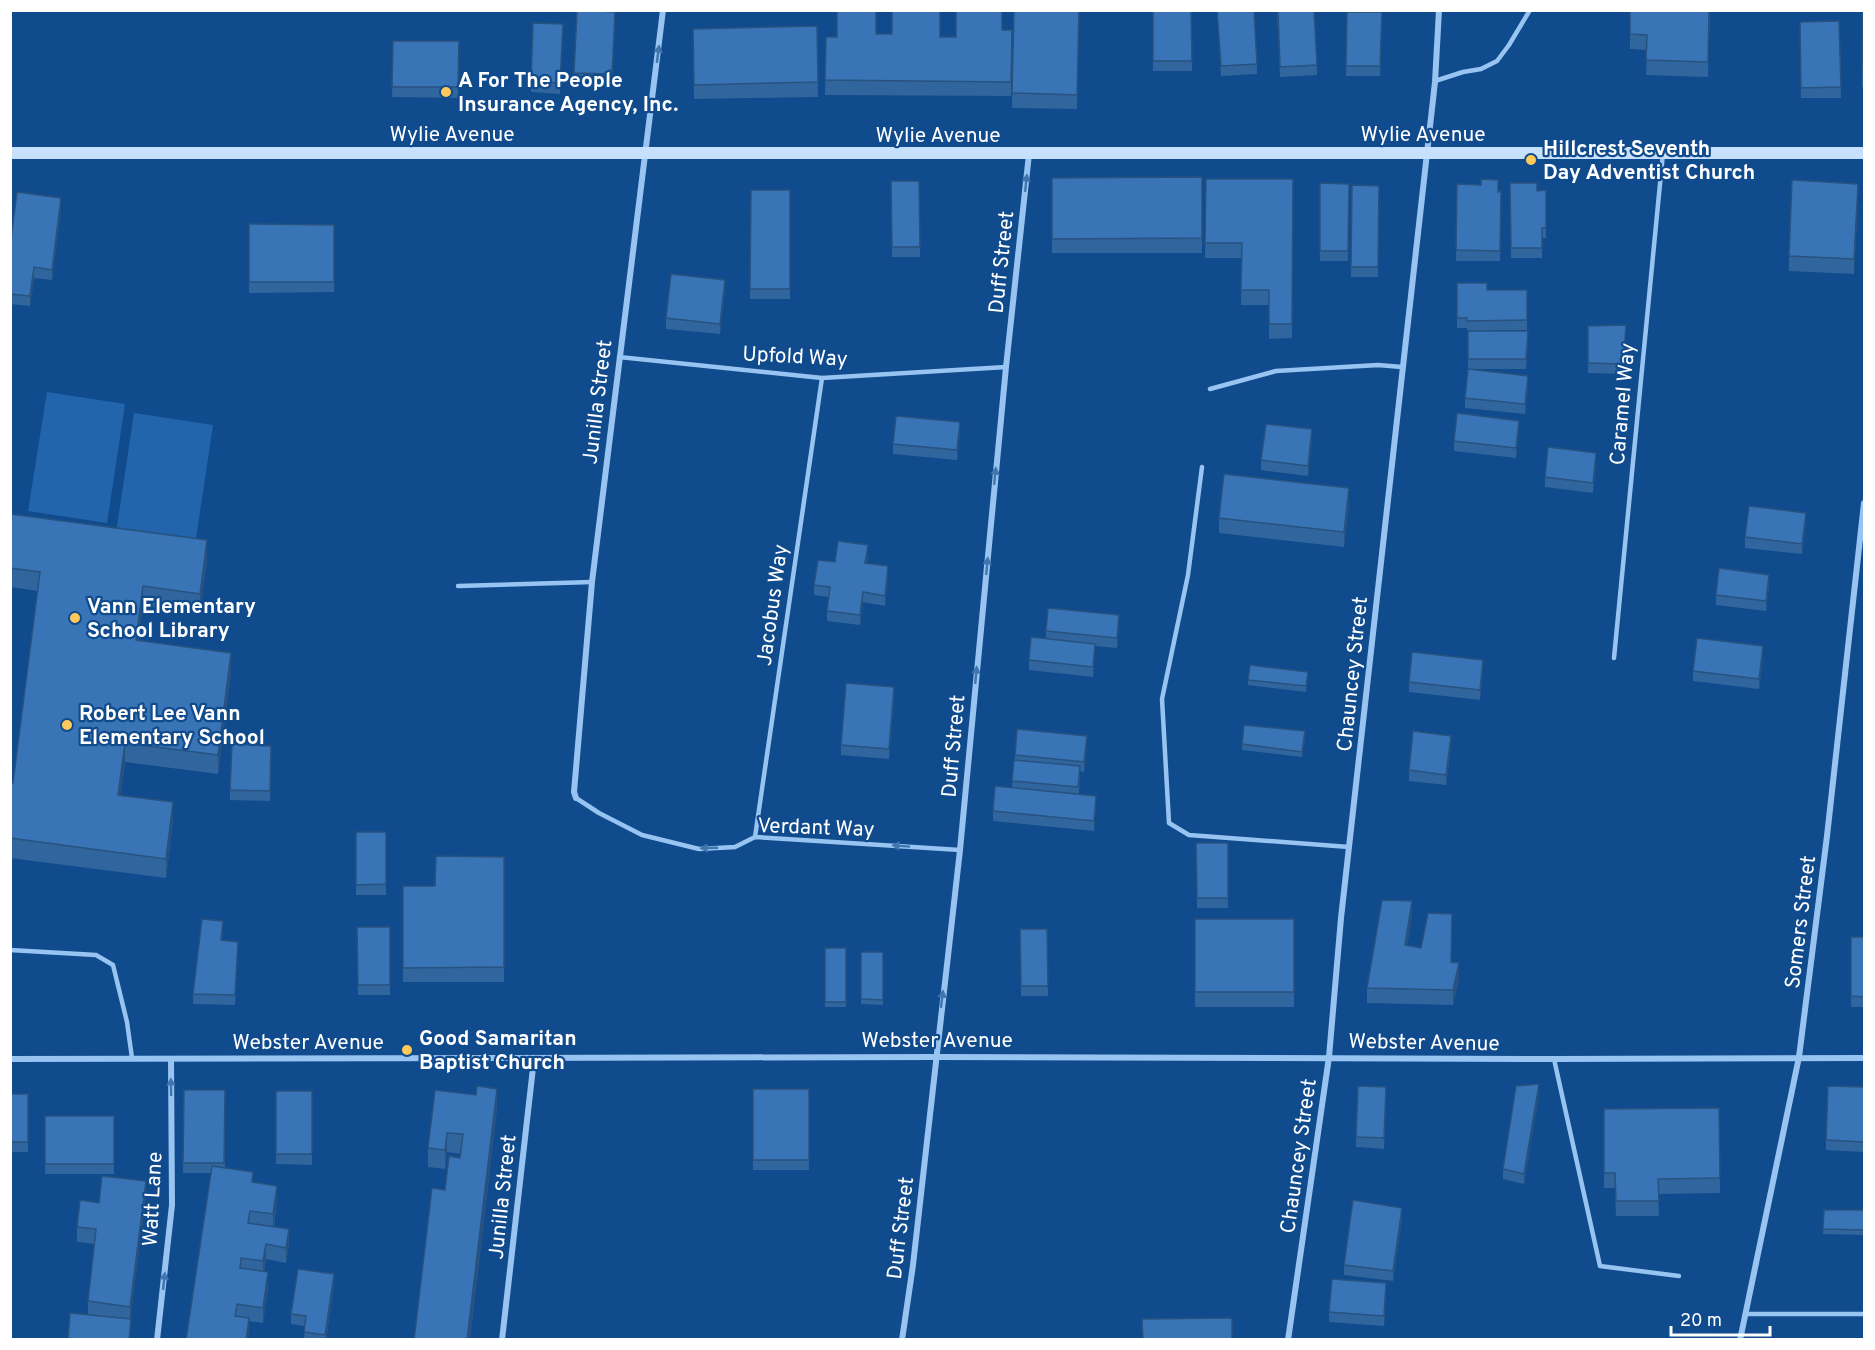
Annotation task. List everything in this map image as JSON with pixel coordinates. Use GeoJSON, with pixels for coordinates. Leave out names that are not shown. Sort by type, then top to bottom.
{"type":"FeatureCollection","features":[{"type":"Feature","properties":{"kind":"street","name":"Junilla Street"},"geometry":{"type":"LineString","coordinates":[[576,798],[574,792],[592,582],[663,10]]}},
{"type":"Feature","properties":{"kind":"street","name":"Chauncey Street"},"geometry":{"type":"LineString","coordinates":[[1288,1340],[1329,1057],[1349,847],[1435,81],[1439,10]]}},
{"type":"Feature","properties":{"kind":"street","name":"Wylie Avenue"},"geometry":{"type":"LineString","coordinates":[[10,153],[1864,153]]}},
{"type":"Feature","properties":{"kind":"street","name":"Duff Street"},"geometry":{"type":"LineString","coordinates":[[902,1340],[913,1265],[960,850],[1006,367],[1029,154]]}},
{"type":"Feature","properties":{"kind":"street","name":"Somers Street"},"geometry":{"type":"LineString","coordinates":[[1740,1340],[1799,1057],[1823,870],[1864,503]]}},
{"type":"Feature","properties":{"kind":"street","name":"Webster Avenue"},"geometry":{"type":"LineString","coordinates":[[10,1059],[1864,1058]]}},
{"type":"Feature","properties":{"kind":"street","name":"Watt Lane"},"geometry":{"type":"LineString","coordinates":[[157,1340],[172,1205],[171,1059]]}},
{"type":"Feature","properties":{"kind":"street","name":"Junilla Street"},"geometry":{"type":"LineString","coordinates":[[502,1340],[534,1059]]}},
{"type":"Feature","properties":{"kind":"lane"},"geometry":{"type":"LineString","coordinates":[[1435,81],[1481,69],[1497,61],[1530,10]]}},
{"type":"Feature","properties":{"kind":"lane","name":"Caramel Way"},"geometry":{"type":"LineString","coordinates":[[1614,658],[1663,153]]}},
{"type":"Feature","properties":{"kind":"lane","name":"Upfold Way"},"geometry":{"type":"LineString","coordinates":[[619,357],[822,378],[1006,367]]}},
{"type":"Feature","properties":{"kind":"lane"},"geometry":{"type":"LineString","coordinates":[[1210,389],[1276,371],[1378,365],[1402,367]]}},
{"type":"Feature","properties":{"kind":"lane","name":"Jacobus Way"},"geometry":{"type":"LineString","coordinates":[[755,837],[822,378]]}},
{"type":"Feature","properties":{"kind":"lane"},"geometry":{"type":"LineString","coordinates":[[1202,467],[1188,575],[1162,699],[1169,823],[1189,835],[1349,847]]}},
{"type":"Feature","properties":{"kind":"lane"},"geometry":{"type":"LineString","coordinates":[[458,586],[592,582]]}},
{"type":"Feature","properties":{"kind":"lane","name":"Verdant Way"},"geometry":{"type":"LineString","coordinates":[[576,798],[599,813],[642,835],[699,849],[735,847],[755,837],[960,850]]}},
{"type":"Feature","properties":{"kind":"lane"},"geometry":{"type":"LineString","coordinates":[[10,950],[96,955],[113,965],[127,1022],[132,1058]]}},
{"type":"Feature","properties":{"kind":"lane"},"geometry":{"type":"LineString","coordinates":[[1554,1059],[1600,1266],[1679,1276]]}},
{"type":"Feature","properties":{"kind":"lane"},"geometry":{"type":"LineString","coordinates":[[1745,1314],[1864,1314]]}},
{"type":"Feature","properties":{"kind":"shaded area"},"geometry":{"type":"Polygon","coordinates":[[[47,392],[125,404],[107,523],[28,511],[47,392]]]}},
{"type":"Feature","properties":{"kind":"shaded area"},"geometry":{"type":"Polygon","coordinates":[[[134,413],[213,425],[195,545],[116,533],[134,413]]]}},
{"type":"Feature","properties":{"kind":"building"},"geometry":{"type":"Polygon","coordinates":[[[577,10],[615,12],[612,74],[574,73],[577,10]]]}},
{"type":"Feature","properties":{"kind":"building"},"geometry":{"type":"Polygon","coordinates":[[[837,10],[876,10],[876,34],[892,34],[892,10],[940,10],[940,37],[956,37],[956,10],[1002,10],[1002,30],[1012,30],[1011,82],[825,80],[826,37],[837,37],[837,10]]]}},
{"type":"Feature","properties":{"kind":"building"},"geometry":{"type":"Polygon","coordinates":[[[1014,10],[1079,10],[1077,95],[1012,93],[1014,10]]]}},
{"type":"Feature","properties":{"kind":"building"},"geometry":{"type":"Polygon","coordinates":[[[1191,10],[1192,61],[1153,61],[1153,11],[1191,10]]]}},
{"type":"Feature","properties":{"kind":"building"},"geometry":{"type":"Polygon","coordinates":[[[1217,10],[1254,10],[1257,64],[1221,66],[1217,10]]]}},
{"type":"Feature","properties":{"kind":"building"},"geometry":{"type":"Polygon","coordinates":[[[1278,10],[1314,10],[1317,65],[1280,67],[1278,10]]]}},
{"type":"Feature","properties":{"kind":"building"},"geometry":{"type":"Polygon","coordinates":[[[1630,10],[1709,10],[1708,62],[1646,60],[1647,35],[1630,34],[1630,10]]]}},
{"type":"Feature","properties":{"kind":"building"},"geometry":{"type":"Polygon","coordinates":[[[1863,10],[1864,72],[1862,72],[1863,10]]]}},
{"type":"Feature","properties":{"kind":"building"},"geometry":{"type":"Polygon","coordinates":[[[1347,12],[1382,12],[1380,66],[1346,66],[1347,12]]]}},
{"type":"Feature","properties":{"kind":"building"},"geometry":{"type":"Polygon","coordinates":[[[1839,21],[1841,87],[1801,88],[1800,22],[1839,21]]]}},
{"type":"Feature","properties":{"kind":"building"},"geometry":{"type":"Polygon","coordinates":[[[533,23],[563,24],[560,83],[531,82],[533,23]]]}},
{"type":"Feature","properties":{"kind":"building"},"geometry":{"type":"Polygon","coordinates":[[[817,26],[818,82],[694,85],[693,29],[817,26]]]}},
{"type":"Feature","properties":{"kind":"building"},"geometry":{"type":"Polygon","coordinates":[[[393,41],[459,41],[458,87],[392,87],[393,41]]]}},
{"type":"Feature","properties":{"kind":"building"},"geometry":{"type":"Polygon","coordinates":[[[1202,177],[1202,238],[1052,239],[1052,178],[1202,177]]]}},
{"type":"Feature","properties":{"kind":"building"},"geometry":{"type":"Polygon","coordinates":[[[1206,179],[1293,179],[1292,324],[1269,324],[1269,290],[1241,290],[1242,243],[1205,243],[1206,179]]]}},
{"type":"Feature","properties":{"kind":"building"},"geometry":{"type":"Polygon","coordinates":[[[1481,179],[1498,180],[1498,192],[1501,191],[1500,251],[1456,250],[1457,184],[1481,185],[1481,179]]]}},
{"type":"Feature","properties":{"kind":"building"},"geometry":{"type":"Polygon","coordinates":[[[1792,180],[1858,184],[1854,259],[1789,256],[1792,180]]]}},
{"type":"Feature","properties":{"kind":"building"},"geometry":{"type":"Polygon","coordinates":[[[891,181],[919,181],[920,247],[892,247],[891,181]]]}},
{"type":"Feature","properties":{"kind":"building"},"geometry":{"type":"Polygon","coordinates":[[[1320,183],[1349,184],[1348,251],[1320,251],[1320,183]]]}},
{"type":"Feature","properties":{"kind":"building"},"geometry":{"type":"Polygon","coordinates":[[[1510,183],[1537,183],[1537,191],[1546,190],[1546,228],[1542,228],[1542,248],[1511,248],[1510,183]]]}},
{"type":"Feature","properties":{"kind":"building"},"geometry":{"type":"Polygon","coordinates":[[[1352,185],[1379,186],[1378,267],[1351,267],[1352,185]]]}},
{"type":"Feature","properties":{"kind":"building"},"geometry":{"type":"Polygon","coordinates":[[[751,190],[790,190],[790,289],[750,289],[751,190]]]}},
{"type":"Feature","properties":{"kind":"building"},"geometry":{"type":"Polygon","coordinates":[[[17,192],[61,198],[52,270],[34,267],[30,296],[10,294],[10,247],[17,192]]]}},
{"type":"Feature","properties":{"kind":"building"},"geometry":{"type":"Polygon","coordinates":[[[249,224],[334,225],[334,282],[249,282],[249,224]]]}},
{"type":"Feature","properties":{"kind":"building"},"geometry":{"type":"Polygon","coordinates":[[[671,274],[725,280],[720,324],[666,318],[671,274]]]}},
{"type":"Feature","properties":{"kind":"building"},"geometry":{"type":"Polygon","coordinates":[[[1457,283],[1487,283],[1487,290],[1527,290],[1527,320],[1467,321],[1467,318],[1457,318],[1457,283]]]}},
{"type":"Feature","properties":{"kind":"building"},"geometry":{"type":"Polygon","coordinates":[[[1626,325],[1623,364],[1588,363],[1588,326],[1626,325]]]}},
{"type":"Feature","properties":{"kind":"building"},"geometry":{"type":"Polygon","coordinates":[[[1468,331],[1528,331],[1526,359],[1468,359],[1468,331]]]}},
{"type":"Feature","properties":{"kind":"building"},"geometry":{"type":"Polygon","coordinates":[[[1468,369],[1528,376],[1525,404],[1465,398],[1468,369]]]}},
{"type":"Feature","properties":{"kind":"building"},"geometry":{"type":"Polygon","coordinates":[[[1457,413],[1519,421],[1516,448],[1454,441],[1457,413]]]}},
{"type":"Feature","properties":{"kind":"building"},"geometry":{"type":"Polygon","coordinates":[[[896,416],[960,422],[957,450],[893,444],[896,416]]]}},
{"type":"Feature","properties":{"kind":"building"},"geometry":{"type":"Polygon","coordinates":[[[1266,424],[1312,429],[1308,466],[1261,460],[1266,424]]]}},
{"type":"Feature","properties":{"kind":"building"},"geometry":{"type":"Polygon","coordinates":[[[1548,447],[1596,453],[1593,483],[1545,477],[1548,447]]]}},
{"type":"Feature","properties":{"kind":"building"},"geometry":{"type":"Polygon","coordinates":[[[1224,474],[1349,488],[1344,532],[1219,518],[1224,474]]]}},
{"type":"Feature","properties":{"kind":"building"},"geometry":{"type":"Polygon","coordinates":[[[1749,506],[1806,513],[1802,544],[1745,537],[1749,506]]]}},
{"type":"Feature","properties":{"kind":"building"},"geometry":{"type":"Polygon","coordinates":[[[10,514],[207,540],[200,594],[143,586],[136,640],[231,653],[218,755],[125,743],[118,795],[173,802],[166,859],[10,838],[10,782],[13,783],[40,572],[10,568],[10,514]]]}},
{"type":"Feature","properties":{"kind":"building"},"geometry":{"type":"Polygon","coordinates":[[[838,541],[868,545],[865,563],[888,566],[885,596],[863,592],[860,615],[827,611],[830,587],[814,585],[818,560],[835,562],[838,541]]]}},
{"type":"Feature","properties":{"kind":"building"},"geometry":{"type":"Polygon","coordinates":[[[1719,568],[1769,575],[1766,601],[1716,595],[1719,568]]]}},
{"type":"Feature","properties":{"kind":"building"},"geometry":{"type":"Polygon","coordinates":[[[1048,608],[1119,615],[1117,638],[1046,631],[1048,608]]]}},
{"type":"Feature","properties":{"kind":"building"},"geometry":{"type":"Polygon","coordinates":[[[1031,637],[1095,644],[1093,667],[1029,660],[1031,637]]]}},
{"type":"Feature","properties":{"kind":"building"},"geometry":{"type":"Polygon","coordinates":[[[1697,638],[1763,646],[1759,679],[1693,671],[1697,638]]]}},
{"type":"Feature","properties":{"kind":"building"},"geometry":{"type":"Polygon","coordinates":[[[1412,652],[1483,660],[1480,690],[1409,682],[1412,652]]]}},
{"type":"Feature","properties":{"kind":"building"},"geometry":{"type":"Polygon","coordinates":[[[1250,665],[1308,672],[1306,686],[1248,680],[1250,665]]]}},
{"type":"Feature","properties":{"kind":"building"},"geometry":{"type":"Polygon","coordinates":[[[846,683],[894,687],[889,749],[841,745],[846,683]]]}},
{"type":"Feature","properties":{"kind":"building"},"geometry":{"type":"Polygon","coordinates":[[[1244,725],[1305,731],[1302,752],[1242,744],[1244,725]]]}},
{"type":"Feature","properties":{"kind":"building"},"geometry":{"type":"Polygon","coordinates":[[[1017,729],[1087,736],[1084,762],[1015,755],[1017,729]]]}},
{"type":"Feature","properties":{"kind":"building"},"geometry":{"type":"Polygon","coordinates":[[[1413,731],[1451,736],[1446,775],[1409,770],[1413,731]]]}},
{"type":"Feature","properties":{"kind":"building"},"geometry":{"type":"Polygon","coordinates":[[[232,744],[271,746],[270,791],[230,790],[232,744]]]}},
{"type":"Feature","properties":{"kind":"building"},"geometry":{"type":"Polygon","coordinates":[[[1014,760],[1080,766],[1078,787],[1012,781],[1014,760]]]}},
{"type":"Feature","properties":{"kind":"building"},"geometry":{"type":"Polygon","coordinates":[[[995,786],[1096,796],[1094,821],[993,811],[995,786]]]}},
{"type":"Feature","properties":{"kind":"building"},"geometry":{"type":"Polygon","coordinates":[[[356,832],[386,832],[386,884],[356,885],[356,832]]]}},
{"type":"Feature","properties":{"kind":"building"},"geometry":{"type":"Polygon","coordinates":[[[1196,843],[1228,843],[1228,898],[1197,898],[1196,843]]]}},
{"type":"Feature","properties":{"kind":"building"},"geometry":{"type":"Polygon","coordinates":[[[436,856],[504,857],[504,967],[403,968],[403,886],[435,886],[436,856]]]}},
{"type":"Feature","properties":{"kind":"building"},"geometry":{"type":"Polygon","coordinates":[[[1382,900],[1412,901],[1405,945],[1421,948],[1428,913],[1452,914],[1451,962],[1459,963],[1453,990],[1367,988],[1382,900]]]}},
{"type":"Feature","properties":{"kind":"building"},"geometry":{"type":"Polygon","coordinates":[[[202,919],[223,921],[221,940],[238,942],[235,995],[193,994],[202,919]]]}},
{"type":"Feature","properties":{"kind":"building"},"geometry":{"type":"Polygon","coordinates":[[[1195,919],[1294,919],[1294,992],[1195,992],[1195,919]]]}},
{"type":"Feature","properties":{"kind":"building"},"geometry":{"type":"Polygon","coordinates":[[[357,927],[390,927],[390,985],[358,985],[357,927]]]}},
{"type":"Feature","properties":{"kind":"building"},"geometry":{"type":"Polygon","coordinates":[[[1020,929],[1047,929],[1048,986],[1021,986],[1020,929]]]}},
{"type":"Feature","properties":{"kind":"building"},"geometry":{"type":"Polygon","coordinates":[[[1851,937],[1864,937],[1864,997],[1851,996],[1851,937]]]}},
{"type":"Feature","properties":{"kind":"building"},"geometry":{"type":"Polygon","coordinates":[[[825,948],[846,948],[846,1002],[825,1002],[825,948]]]}},
{"type":"Feature","properties":{"kind":"building"},"geometry":{"type":"Polygon","coordinates":[[[861,952],[883,952],[883,1000],[861,999],[861,952]]]}},
{"type":"Feature","properties":{"kind":"building"},"geometry":{"type":"Polygon","coordinates":[[[1539,1084],[1524,1174],[1503,1169],[1516,1086],[1539,1084]]]}},
{"type":"Feature","properties":{"kind":"building"},"geometry":{"type":"Polygon","coordinates":[[[477,1086],[497,1089],[467,1340],[414,1340],[432,1188],[445,1190],[449,1156],[460,1158],[463,1134],[447,1133],[445,1150],[428,1148],[435,1090],[476,1095],[477,1086]]]}},
{"type":"Feature","properties":{"kind":"building"},"geometry":{"type":"Polygon","coordinates":[[[1358,1086],[1386,1087],[1384,1138],[1356,1137],[1358,1086]]]}},
{"type":"Feature","properties":{"kind":"building"},"geometry":{"type":"Polygon","coordinates":[[[1828,1086],[1864,1087],[1864,1142],[1826,1140],[1828,1086]]]}},
{"type":"Feature","properties":{"kind":"building"},"geometry":{"type":"Polygon","coordinates":[[[753,1089],[809,1089],[809,1160],[753,1160],[753,1089]]]}},
{"type":"Feature","properties":{"kind":"building"},"geometry":{"type":"Polygon","coordinates":[[[184,1090],[225,1090],[224,1163],[183,1163],[184,1090]]]}},
{"type":"Feature","properties":{"kind":"building"},"geometry":{"type":"Polygon","coordinates":[[[276,1091],[312,1091],[312,1154],[276,1154],[276,1091]]]}},
{"type":"Feature","properties":{"kind":"building"},"geometry":{"type":"Polygon","coordinates":[[[10,1094],[28,1094],[28,1142],[10,1142],[10,1094]]]}},
{"type":"Feature","properties":{"kind":"building"},"geometry":{"type":"Polygon","coordinates":[[[1719,1108],[1720,1178],[1658,1179],[1659,1201],[1616,1201],[1615,1173],[1604,1173],[1604,1109],[1719,1108]]]}},
{"type":"Feature","properties":{"kind":"building"},"geometry":{"type":"Polygon","coordinates":[[[45,1116],[114,1116],[114,1164],[45,1164],[45,1116]]]}},
{"type":"Feature","properties":{"kind":"building"},"geometry":{"type":"Polygon","coordinates":[[[212,1166],[253,1172],[252,1182],[277,1186],[273,1214],[250,1211],[248,1223],[289,1229],[286,1248],[266,1244],[263,1261],[241,1258],[240,1268],[268,1272],[263,1308],[237,1304],[235,1316],[249,1318],[246,1340],[186,1340],[212,1166]]]}},
{"type":"Feature","properties":{"kind":"building"},"geometry":{"type":"Polygon","coordinates":[[[102,1176],[146,1181],[130,1307],[88,1301],[96,1229],[77,1227],[80,1200],[99,1203],[102,1176]]]}},
{"type":"Feature","properties":{"kind":"building"},"geometry":{"type":"Polygon","coordinates":[[[1353,1200],[1402,1208],[1393,1271],[1344,1265],[1353,1200]]]}},
{"type":"Feature","properties":{"kind":"building"},"geometry":{"type":"Polygon","coordinates":[[[1824,1210],[1864,1210],[1864,1230],[1823,1229],[1824,1210]]]}},
{"type":"Feature","properties":{"kind":"building"},"geometry":{"type":"Polygon","coordinates":[[[298,1269],[334,1274],[325,1335],[304,1332],[306,1316],[291,1314],[298,1269]]]}},
{"type":"Feature","properties":{"kind":"building"},"geometry":{"type":"Polygon","coordinates":[[[1332,1279],[1386,1283],[1384,1316],[1329,1312],[1332,1279]]]}},
{"type":"Feature","properties":{"kind":"building"},"geometry":{"type":"Polygon","coordinates":[[[70,1313],[131,1319],[129,1340],[68,1340],[70,1313]]]}},
{"type":"Feature","properties":{"kind":"building"},"geometry":{"type":"Polygon","coordinates":[[[1232,1318],[1232,1340],[1143,1340],[1142,1319],[1232,1318]]]}},
{"type":"Feature","properties":{"kind":"place","name":"A For The People Insurance Agency, Inc."},"geometry":{"type":"Point","coordinates":[446,92]}},
{"type":"Feature","properties":{"kind":"place","name":"Hillcrest Seventh Day Adventist Church"},"geometry":{"type":"Point","coordinates":[1531,160]}},
{"type":"Feature","properties":{"kind":"place","name":"Vann Elementary School Library"},"geometry":{"type":"Point","coordinates":[75,618]}},
{"type":"Feature","properties":{"kind":"place","name":"Robert Lee Vann Elementary School"},"geometry":{"type":"Point","coordinates":[67,725]}},
{"type":"Feature","properties":{"kind":"place","name":"Good Samaritan Baptist Church"},"geometry":{"type":"Point","coordinates":[407,1050]}}]}
